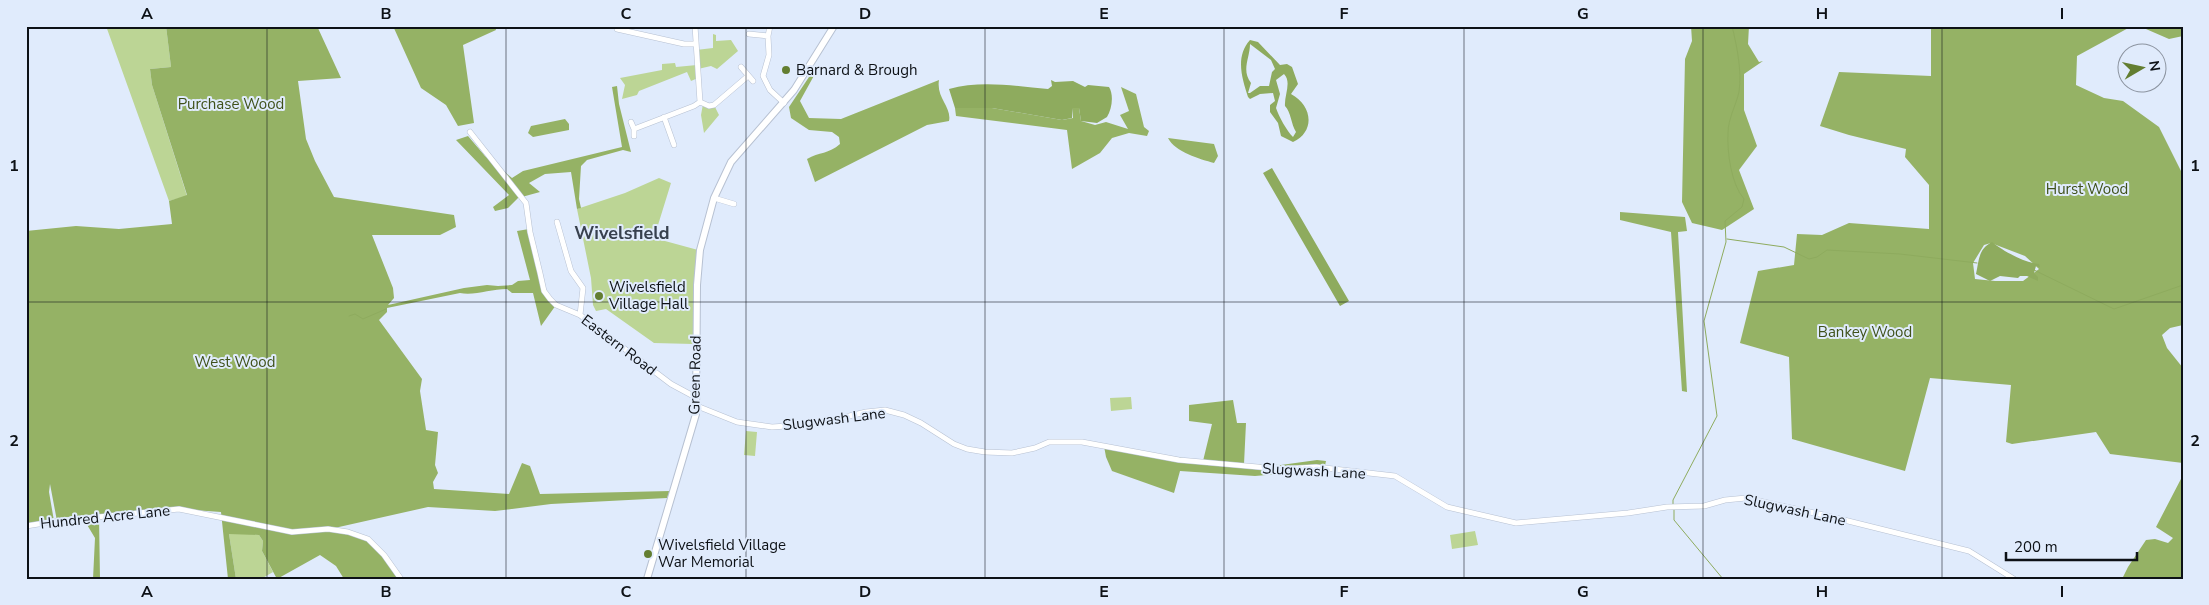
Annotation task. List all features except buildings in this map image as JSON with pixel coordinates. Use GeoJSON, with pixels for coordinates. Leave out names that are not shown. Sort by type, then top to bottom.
{"type":"FeatureCollection","features":[{"type":"Feature","properties":{"kind":"street"},"geometry":{"type":"LineString","coordinates":[[695,26],[700,102]]}},
{"type":"Feature","properties":{"kind":"street"},"geometry":{"type":"LineString","coordinates":[[770,26],[768,36],[769,55],[764,76],[770,90],[784,103]]}},
{"type":"Feature","properties":{"kind":"street","name":"Green Road"},"geometry":{"type":"LineString","coordinates":[[647,579],[692,431],[697,402],[697,284],[700,250],[714,198],[731,162],[784,103],[806,72],[834,26]]}},
{"type":"Feature","properties":{"kind":"street"},"geometry":{"type":"LineString","coordinates":[[617,30],[684,44],[695,44]]}},
{"type":"Feature","properties":{"kind":"street"},"geometry":{"type":"LineString","coordinates":[[622,37],[623,31]]}},
{"type":"Feature","properties":{"kind":"street"},"geometry":{"type":"LineString","coordinates":[[748,35],[768,36]]}},
{"type":"Feature","properties":{"kind":"street"},"geometry":{"type":"LineString","coordinates":[[741,67],[753,81]]}},
{"type":"Feature","properties":{"kind":"street"},"geometry":{"type":"LineString","coordinates":[[700,102],[709,106],[714,105],[748,76]]}},
{"type":"Feature","properties":{"kind":"street"},"geometry":{"type":"LineString","coordinates":[[634,128],[694,106],[700,102]]}},
{"type":"Feature","properties":{"kind":"street"},"geometry":{"type":"LineString","coordinates":[[664,117],[674,145]]}},
{"type":"Feature","properties":{"kind":"street"},"geometry":{"type":"LineString","coordinates":[[631,122],[634,128],[634,136]]}},
{"type":"Feature","properties":{"kind":"street","name":"Eastern Road"},"geometry":{"type":"LineString","coordinates":[[470,132],[526,203],[530,232],[544,291],[556,305],[580,315],[697,402]]}},
{"type":"Feature","properties":{"kind":"street"},"geometry":{"type":"LineString","coordinates":[[714,198],[734,204]]}},
{"type":"Feature","properties":{"kind":"street"},"geometry":{"type":"LineString","coordinates":[[557,222],[570,271],[583,288],[580,315]]}},
{"type":"Feature","properties":{"kind":"street","name":"Slugwash Lane"},"geometry":{"type":"LineString","coordinates":[[697,402],[737,422],[766,427],[816,424],[872,411],[885,410],[904,415],[922,423],[954,444],[985,452],[1012,453],[1035,448],[1049,442],[1066,442],[1096,445],[1158,458],[1243,467],[1316,468],[1395,476],[1447,507],[1516,522],[1628,513],[1668,507],[1704,506],[1725,500],[1746,498],[1828,516],[1968,551],[2014,579]]}},
{"type":"Feature","properties":{"kind":"street","name":"Hundred Acre Lane"},"geometry":{"type":"LineString","coordinates":[[26,526],[57,521],[179,509],[292,532],[328,529],[348,532],[368,539],[384,555],[401,579]]}},
{"type":"Feature","properties":{"kind":"shaded area"},"geometry":{"type":"Polygon","coordinates":[[[106,26],[166,26],[171,67],[150,69],[152,85],[187,196],[169,201],[106,26]]]}},
{"type":"Feature","properties":{"kind":"shaded area"},"geometry":{"type":"Polygon","coordinates":[[[713,34],[716,35],[716,41],[731,40],[738,51],[717,69],[711,66],[698,69],[698,78],[691,81],[687,72],[639,91],[637,95],[622,99],[625,85],[620,78],[662,70],[662,64],[675,63],[676,67],[697,65],[696,50],[713,48],[713,34]]]}},
{"type":"Feature","properties":{"kind":"shaded area"},"geometry":{"type":"Polygon","coordinates":[[[1250,40],[1258,42],[1280,65],[1287,64],[1292,67],[1298,84],[1291,94],[1303,105],[1307,111],[1308,118],[1308,125],[1305,131],[1293,142],[1281,136],[1278,123],[1270,112],[1270,105],[1275,101],[1273,93],[1260,94],[1250,99],[1248,97],[1241,68],[1245,47],[1250,40]],[[1250,44],[1246,69],[1251,83],[1248,93],[1260,86],[1269,86],[1272,72],[1275,69],[1271,60],[1250,44]],[[1284,74],[1276,80],[1280,94],[1276,108],[1283,124],[1293,137],[1296,132],[1289,111],[1285,106],[1288,85],[1284,74]]]}},
{"type":"Feature","properties":{"kind":"shaded area"},"geometry":{"type":"Polygon","coordinates":[[[1051,80],[1055,82],[1073,81],[1085,87],[1088,85],[1109,87],[1112,94],[1112,102],[1107,117],[1097,123],[1081,121],[1079,108],[1073,108],[1072,118],[1062,120],[992,108],[955,108],[949,89],[986,84],[1048,89],[1052,86],[1051,80]]]}},
{"type":"Feature","properties":{"kind":"shaded area"},"geometry":{"type":"Polygon","coordinates":[[[703,104],[714,105],[719,115],[704,133],[701,115],[703,104]]]}},
{"type":"Feature","properties":{"kind":"shaded area"},"geometry":{"type":"Polygon","coordinates":[[[1272,168],[1349,301],[1340,306],[1263,173],[1272,168]]]}},
{"type":"Feature","properties":{"kind":"shaded area"},"geometry":{"type":"Polygon","coordinates":[[[659,178],[671,183],[654,238],[698,250],[693,315],[693,344],[654,343],[606,309],[596,311],[593,305],[591,278],[577,209],[625,193],[659,178]]]}},
{"type":"Feature","properties":{"kind":"shaded area"},"geometry":{"type":"Polygon","coordinates":[[[1992,242],[2014,256],[2039,264],[2040,267],[2036,266],[2034,273],[2038,277],[2038,281],[2027,276],[2020,276],[2018,278],[2000,276],[1990,281],[1976,274],[1984,248],[1992,242]]]}},
{"type":"Feature","properties":{"kind":"shaded area"},"geometry":{"type":"Polygon","coordinates":[[[1131,397],[1132,409],[1111,411],[1110,398],[1131,397]]]}},
{"type":"Feature","properties":{"kind":"shaded area"},"geometry":{"type":"Polygon","coordinates":[[[746,431],[757,432],[755,456],[744,455],[746,431]]]}},
{"type":"Feature","properties":{"kind":"shaded area"},"geometry":{"type":"Polygon","coordinates":[[[1475,531],[1478,545],[1452,549],[1450,535],[1475,531]]]}},
{"type":"Feature","properties":{"kind":"shaded area"},"geometry":{"type":"Polygon","coordinates":[[[229,534],[259,535],[263,541],[262,551],[273,572],[261,579],[236,579],[229,534]]]}},
{"type":"Feature","properties":{"kind":"green space","name":"West Wood"},"geometry":{"type":"Polygon","coordinates":[[[166,26],[317,26],[341,78],[298,81],[306,139],[334,197],[454,215],[456,227],[440,235],[372,235],[393,288],[394,298],[388,305],[464,288],[487,285],[512,285],[518,281],[530,280],[517,231],[529,229],[544,291],[556,305],[541,326],[533,293],[512,293],[507,289],[471,294],[460,293],[387,308],[387,312],[379,320],[422,379],[420,391],[426,430],[438,432],[435,465],[438,473],[433,482],[434,489],[509,494],[522,463],[530,466],[540,494],[670,491],[667,498],[551,504],[495,511],[428,507],[330,529],[368,539],[401,579],[344,579],[336,566],[320,555],[277,579],[262,551],[263,541],[259,535],[229,534],[236,579],[228,579],[221,512],[179,509],[99,517],[100,579],[93,579],[95,538],[83,518],[57,521],[50,484],[49,492],[54,521],[26,526],[26,231],[76,226],[119,229],[172,224],[169,201],[187,195],[152,85],[150,69],[171,67],[166,26]]]}},
{"type":"Feature","properties":{"kind":"green space"},"geometry":{"type":"Polygon","coordinates":[[[393,26],[495,26],[496,30],[463,45],[474,123],[458,126],[446,105],[421,88],[393,26]]]}},
{"type":"Feature","properties":{"kind":"green space"},"geometry":{"type":"Polygon","coordinates":[[[1691,26],[1749,26],[1748,44],[1759,62],[1763,61],[1744,74],[1744,110],[1757,146],[1739,170],[1754,209],[1722,230],[1692,223],[1682,202],[1685,59],[1692,41],[1691,26]]]}},
{"type":"Feature","properties":{"kind":"green space"},"geometry":{"type":"Polygon","coordinates":[[[1931,26],[2132,26],[2077,56],[2076,85],[2104,98],[2123,101],[2159,127],[2183,175],[2183,325],[2170,328],[2162,335],[2167,348],[2183,368],[2183,463],[2110,454],[2096,432],[2012,444],[2006,442],[2011,385],[1930,378],[1905,471],[1792,439],[1789,357],[1740,343],[1758,271],[1794,265],[1797,234],[1822,235],[1849,223],[1929,229],[1929,185],[1905,157],[1906,149],[1820,126],[1839,72],[1931,76],[1931,26]],[[1991,243],[1984,245],[1973,263],[1975,279],[2023,281],[2039,269],[2025,256],[1991,243]]]}},
{"type":"Feature","properties":{"kind":"green space"},"geometry":{"type":"Polygon","coordinates":[[[2139,26],[2183,26],[2183,36],[2169,39],[2139,26]]]}},
{"type":"Feature","properties":{"kind":"green space"},"geometry":{"type":"Polygon","coordinates":[[[813,71],[816,72],[800,101],[809,118],[841,119],[939,80],[940,92],[948,111],[949,121],[927,125],[815,182],[807,159],[832,150],[840,144],[839,137],[832,132],[809,130],[791,118],[789,107],[813,71]]]}},
{"type":"Feature","properties":{"kind":"green space"},"geometry":{"type":"Polygon","coordinates":[[[617,86],[619,104],[631,152],[623,150],[587,160],[581,166],[579,199],[581,208],[577,209],[571,172],[545,174],[529,183],[540,192],[518,198],[508,208],[495,211],[493,207],[509,195],[456,140],[468,136],[485,156],[512,178],[523,171],[622,147],[612,87],[617,86]]]}},
{"type":"Feature","properties":{"kind":"green space"},"geometry":{"type":"Polygon","coordinates":[[[1121,87],[1136,94],[1144,127],[1149,131],[1147,136],[1129,133],[1112,138],[1100,153],[1072,169],[1067,130],[956,116],[955,108],[992,108],[1062,120],[1073,118],[1073,108],[1079,108],[1081,121],[1095,125],[1106,122],[1128,129],[1120,115],[1129,111],[1121,87]]]}},
{"type":"Feature","properties":{"kind":"green space"},"geometry":{"type":"Polygon","coordinates":[[[565,119],[569,124],[569,130],[533,137],[528,133],[531,126],[565,119]]]}},
{"type":"Feature","properties":{"kind":"green space"},"geometry":{"type":"Polygon","coordinates":[[[1168,138],[1214,144],[1218,156],[1214,163],[1195,157],[1176,147],[1168,138]]]}},
{"type":"Feature","properties":{"kind":"green space"},"geometry":{"type":"Polygon","coordinates":[[[1620,212],[1685,217],[1687,231],[1678,232],[1687,392],[1682,391],[1671,232],[1620,220],[1620,212]]]}},
{"type":"Feature","properties":{"kind":"green space"},"geometry":{"type":"Polygon","coordinates":[[[1233,400],[1237,423],[1246,423],[1244,464],[1281,465],[1317,460],[1326,461],[1324,470],[1255,476],[1180,471],[1174,493],[1112,471],[1104,446],[1203,461],[1212,424],[1189,421],[1189,405],[1233,400]]]}},
{"type":"Feature","properties":{"kind":"green space"},"geometry":{"type":"Polygon","coordinates":[[[2183,475],[2183,579],[2122,579],[2146,540],[2155,539],[2168,543],[2173,538],[2156,527],[2183,475]]]}},
{"type":"Feature","properties":{"kind":"waterway"},"geometry":{"type":"LineString","coordinates":[[1673,504],[1673,500],[1717,416],[1704,321],[1726,242],[1725,221],[1742,207],[1744,199],[1733,177],[1728,149],[1728,128],[1740,84],[1736,42],[1732,26]]}},
{"type":"Feature","properties":{"kind":"waterway"},"geometry":{"type":"LineString","coordinates":[[1727,239],[1784,247],[1809,259],[1817,257],[1827,250],[1900,254],[1977,263]]}},
{"type":"Feature","properties":{"kind":"waterway"},"geometry":{"type":"LineString","coordinates":[[2034,270],[2114,309],[2183,285]]}},
{"type":"Feature","properties":{"kind":"waterway"},"geometry":{"type":"LineString","coordinates":[[349,316],[355,314],[363,319],[386,309]]}},
{"type":"Feature","properties":{"kind":"waterway"},"geometry":{"type":"LineString","coordinates":[[1674,510],[1674,520],[1723,579]]}},
{"type":"Feature","properties":{"kind":"place","name":"Barnard & Brough"},"geometry":{"type":"Point","coordinates":[786,70]}},
{"type":"Feature","properties":{"kind":"place","name":"Wivelsfield Village Hall"},"geometry":{"type":"Point","coordinates":[599,296]}},
{"type":"Feature","properties":{"kind":"place","name":"Wivelsfield Village War Memorial"},"geometry":{"type":"Point","coordinates":[648,554]}},
{"type":"Feature","properties":{"kind":"district","name":"Wivelsfield"},"geometry":{"type":"Point","coordinates":[622,233]}},
{"type":"Feature","properties":{"kind":"park label","name":"Purchase Wood"},"geometry":{"type":"Point","coordinates":[231,104]}},
{"type":"Feature","properties":{"kind":"park label","name":"Hurst Wood"},"geometry":{"type":"Point","coordinates":[2087,189]}},
{"type":"Feature","properties":{"kind":"park label","name":"Bankey Wood"},"geometry":{"type":"Point","coordinates":[1865,332]}}]}
